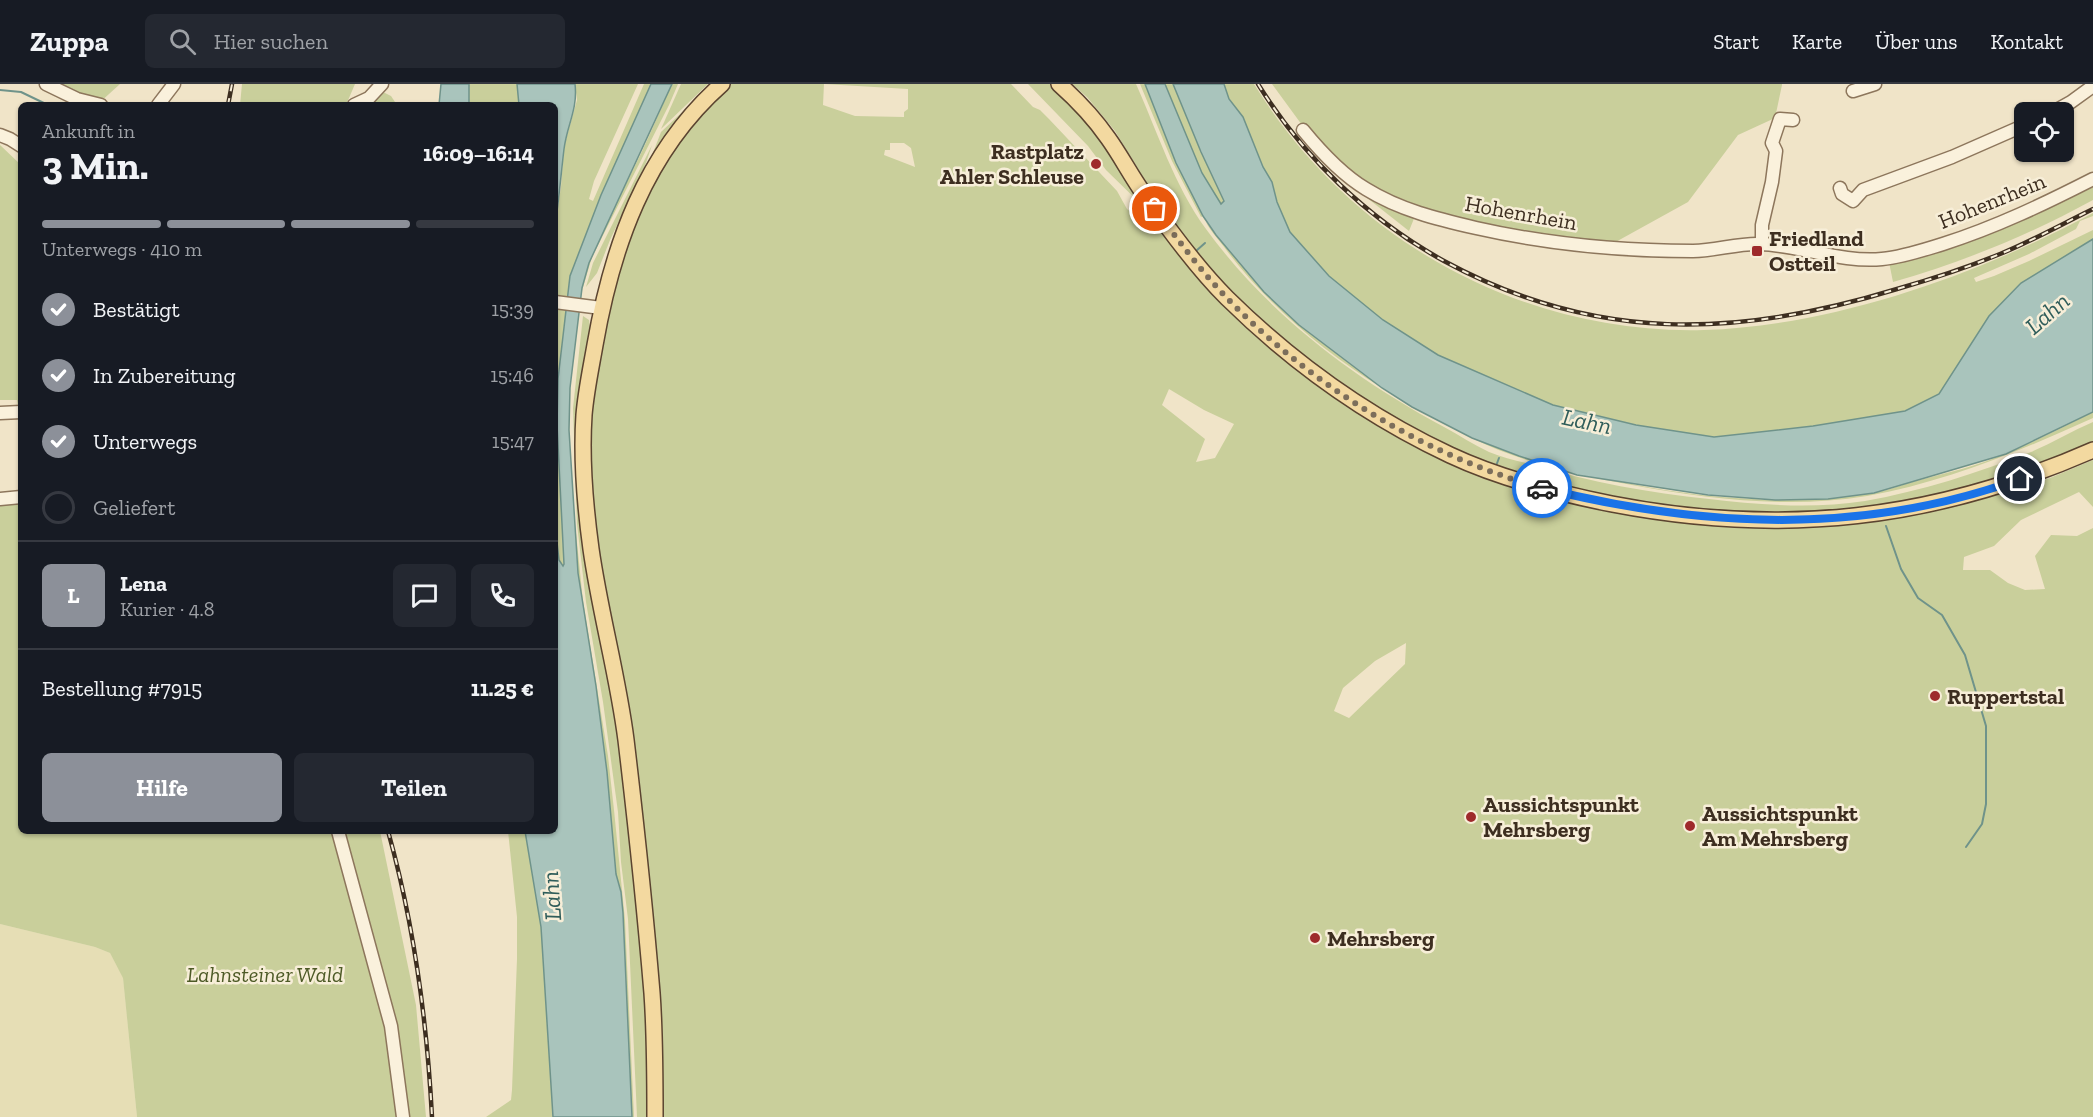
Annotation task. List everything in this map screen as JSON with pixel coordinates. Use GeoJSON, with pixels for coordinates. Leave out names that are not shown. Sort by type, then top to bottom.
{"type":"FeatureCollection","features":[{"type":"Feature","properties":{"kind":"main road"},"geometry":{"type":"LineString","coordinates":[[655,1117],[652,994],[628,763],[591,549],[584,478],[584,414],[597,307],[642,186],[656,161],[690,115],[722,84]]}},
{"type":"Feature","properties":{"kind":"main road"},"geometry":{"type":"LineString","coordinates":[[1059,84],[1108,137],[1143,193],[1197,264],[1225,296],[1257,326],[1298,362],[1372,413],[1452,456],[1495,473],[1538,487],[1641,510],[1729,519],[1809,521],[1886,513],[1963,496],[2011,483],[2093,450]]}},
{"type":"Feature","properties":{"kind":"street"},"geometry":{"type":"LineString","coordinates":[[46,84],[77,99],[90,102]]}},
{"type":"Feature","properties":{"kind":"street"},"geometry":{"type":"LineString","coordinates":[[160,102],[174,84]]}},
{"type":"Feature","properties":{"kind":"street"},"geometry":{"type":"LineString","coordinates":[[360,102],[369,98],[382,84]]}},
{"type":"Feature","properties":{"kind":"street"},"geometry":{"type":"LineString","coordinates":[[1853,91],[1875,84]]}},
{"type":"Feature","properties":{"kind":"street"},"geometry":{"type":"LineString","coordinates":[[2071,102],[2093,86]]}},
{"type":"Feature","properties":{"kind":"street"},"geometry":{"type":"LineString","coordinates":[[1762,243],[1762,225],[1776,151],[1772,143],[1780,119],[1794,120]]}},
{"type":"Feature","properties":{"kind":"street","name":"Hohenrhein"},"geometry":{"type":"LineString","coordinates":[[1303,130],[1340,170],[1365,188],[1415,213],[1515,236],[1612,249],[1695,251],[1736,244],[1762,243],[1860,259],[1881,259],[1913,254],[1984,231],[2093,179]]}},
{"type":"Feature","properties":{"kind":"street"},"geometry":{"type":"LineString","coordinates":[[1840,188],[1842,194],[1853,201],[1863,190],[1952,157],[2014,130]]}},
{"type":"Feature","properties":{"kind":"street"},"geometry":{"type":"LineString","coordinates":[[0,135],[18,144]]}},
{"type":"Feature","properties":{"kind":"street"},"geometry":{"type":"LineString","coordinates":[[558,302],[597,307]]}},
{"type":"Feature","properties":{"kind":"street"},"geometry":{"type":"LineString","coordinates":[[0,413],[18,412]]}},
{"type":"Feature","properties":{"kind":"street"},"geometry":{"type":"LineString","coordinates":[[0,499],[18,497]]}},
{"type":"Feature","properties":{"kind":"street"},"geometry":{"type":"LineString","coordinates":[[339,834],[392,1026],[404,1117]]}},
{"type":"Feature","properties":{"kind":"shaded area"},"geometry":{"type":"Polygon","coordinates":[[[0,924],[95,947],[110,953],[123,977],[137,1117],[0,1117],[0,924]]]}},
{"type":"Feature","properties":{"kind":"green space"},"geometry":{"type":"Polygon","coordinates":[[[46,84],[120,84],[100,102],[93,102],[46,84]]]}},
{"type":"Feature","properties":{"kind":"green space"},"geometry":{"type":"Polygon","coordinates":[[[242,84],[355,84],[347,102],[240,102],[242,84]]]}},
{"type":"Feature","properties":{"kind":"green space"},"geometry":{"type":"Polygon","coordinates":[[[469,84],[517,84],[519,102],[469,102],[469,84]]]}},
{"type":"Feature","properties":{"kind":"green space"},"geometry":{"type":"Polygon","coordinates":[[[575,84],[638,84],[594,181],[589,199],[593,201],[644,84],[651,84],[601,195],[570,276],[558,379],[558,206],[564,147],[577,100],[575,84]]]}},
{"type":"Feature","properties":{"kind":"green space"},"geometry":{"type":"Polygon","coordinates":[[[672,84],[678,84],[592,257],[581,294],[594,249],[672,84]]]}},
{"type":"Feature","properties":{"kind":"green space"},"geometry":{"type":"Polygon","coordinates":[[[681,84],[708,84],[661,129],[681,84]]]}},
{"type":"Feature","properties":{"kind":"green space"},"geometry":{"type":"Polygon","coordinates":[[[712,84],[652,158],[651,158],[661,132],[712,84]]]}},
{"type":"Feature","properties":{"kind":"green space"},"geometry":{"type":"Polygon","coordinates":[[[730,84],[824,84],[1011,84],[1033,107],[1049,119],[1117,191],[1127,209],[1155,231],[1167,234],[1246,324],[1477,471],[1729,524],[1963,503],[2050,478],[2093,460],[2093,507],[2079,492],[2021,520],[1994,546],[1964,557],[1963,570],[1990,570],[2008,583],[2025,590],[2045,589],[2035,556],[2051,535],[2077,536],[2093,528],[2093,1117],[660,1117],[658,1036],[591,514],[590,413],[607,316],[628,229],[676,141],[730,84]],[[824,84],[823,105],[855,116],[904,117],[904,112],[908,109],[908,89],[824,84]],[[890,143],[890,150],[885,150],[884,155],[915,167],[911,148],[904,143],[890,143]],[[1169,389],[1162,405],[1205,439],[1196,462],[1215,458],[1234,424],[1204,410],[1169,389]],[[1406,643],[1375,661],[1343,688],[1334,711],[1349,718],[1405,664],[1406,643]]]}},
{"type":"Feature","properties":{"kind":"green space"},"geometry":{"type":"Polygon","coordinates":[[[1028,84],[1051,84],[1094,126],[1147,210],[1106,170],[1088,146],[1028,84]]]}},
{"type":"Feature","properties":{"kind":"green space"},"geometry":{"type":"Polygon","coordinates":[[[1072,84],[1136,84],[1185,195],[1206,229],[1256,289],[1284,316],[1345,365],[1410,408],[1494,454],[1577,477],[1642,490],[1748,503],[1806,505],[1865,501],[1949,481],[2031,452],[2093,422],[2093,441],[2036,467],[1928,500],[1809,516],[1686,510],[1540,483],[1454,451],[1373,409],[1300,357],[1236,299],[1196,253],[1146,182],[1115,131],[1087,97],[1072,84]]]}},
{"type":"Feature","properties":{"kind":"green space"},"geometry":{"type":"Polygon","coordinates":[[[1140,84],[1145,84],[1176,163],[1203,216],[1201,217],[1172,161],[1140,84]]]}},
{"type":"Feature","properties":{"kind":"green space"},"geometry":{"type":"Polygon","coordinates":[[[1165,84],[1173,84],[1224,203],[1221,204],[1206,182],[1165,84]]]}},
{"type":"Feature","properties":{"kind":"green space"},"geometry":{"type":"Polygon","coordinates":[[[1224,84],[1254,84],[1293,139],[1339,189],[1390,231],[1446,267],[1506,295],[1570,315],[1636,327],[1704,330],[1753,326],[1804,319],[1854,307],[1955,276],[2093,213],[2093,216],[2080,221],[2076,229],[2029,254],[1974,278],[1976,282],[1994,276],[2093,230],[2093,239],[2021,283],[1989,316],[1939,394],[1905,411],[1813,426],[1714,437],[1636,425],[1553,405],[1438,355],[1383,320],[1329,276],[1290,232],[1277,202],[1272,182],[1263,167],[1243,117],[1229,99],[1224,84]]]}},
{"type":"Feature","properties":{"kind":"green space"},"geometry":{"type":"Polygon","coordinates":[[[1272,84],[1782,85],[1775,118],[1738,135],[1688,202],[1612,244],[1515,233],[1420,211],[1357,179],[1302,125],[1272,84]]]}},
{"type":"Feature","properties":{"kind":"green space"},"geometry":{"type":"Polygon","coordinates":[[[383,92],[391,96],[395,102],[374,102],[383,92]]]}},
{"type":"Feature","properties":{"kind":"green space"},"geometry":{"type":"Polygon","coordinates":[[[0,145],[18,162],[18,406],[17,400],[0,400],[0,145]]]}},
{"type":"Feature","properties":{"kind":"green space"},"geometry":{"type":"Polygon","coordinates":[[[652,145],[597,273],[586,287],[593,263],[652,145]]]}},
{"type":"Feature","properties":{"kind":"green space"},"geometry":{"type":"Polygon","coordinates":[[[2093,183],[2093,200],[2045,225],[1945,266],[1893,282],[1889,262],[2093,183]]]}},
{"type":"Feature","properties":{"kind":"green space"},"geometry":{"type":"Polygon","coordinates":[[[1352,186],[1415,216],[1409,231],[1352,186]]]}},
{"type":"Feature","properties":{"kind":"green space"},"geometry":{"type":"Polygon","coordinates":[[[1206,222],[1264,292],[1299,325],[1382,388],[1339,359],[1298,327],[1243,271],[1206,222]]]}},
{"type":"Feature","properties":{"kind":"green space"},"geometry":{"type":"Polygon","coordinates":[[[583,316],[589,320],[590,327],[579,418],[641,920],[652,1117],[637,1117],[628,919],[618,812],[586,602],[577,524],[573,408],[583,316]]]}},
{"type":"Feature","properties":{"kind":"green space"},"geometry":{"type":"Polygon","coordinates":[[[2093,412],[2093,418],[1982,464],[1925,483],[1867,496],[1838,500],[1779,502],[1749,501],[1676,492],[1772,500],[1823,499],[1878,492],[1996,458],[2093,412]]]}},
{"type":"Feature","properties":{"kind":"green space"},"geometry":{"type":"Polygon","coordinates":[[[1472,438],[1567,469],[1663,490],[1571,472],[1530,461],[1472,438]]]}},
{"type":"Feature","properties":{"kind":"green space"},"geometry":{"type":"Polygon","coordinates":[[[558,445],[564,567],[559,560],[558,551],[558,445]]]}},
{"type":"Feature","properties":{"kind":"green space","name":"Lahnsteiner Wald"},"geometry":{"type":"Polygon","coordinates":[[[18,502],[18,834],[381,834],[416,1005],[426,1117],[137,1117],[123,978],[110,953],[95,947],[0,924],[0,503],[18,502]]]}},
{"type":"Feature","properties":{"kind":"green space"},"geometry":{"type":"Polygon","coordinates":[[[575,523],[583,601],[608,756],[625,920],[634,1117],[632,1117],[621,892],[616,874],[607,772],[596,686],[578,573],[575,523]]]}},
{"type":"Feature","properties":{"kind":"green space"},"geometry":{"type":"Polygon","coordinates":[[[508,834],[526,834],[541,927],[553,1117],[486,1117],[511,1100],[517,917],[508,834]]]}},
{"type":"Feature","properties":{"kind":"water"},"geometry":{"type":"Polygon","coordinates":[[[441,84],[469,84],[469,102],[439,102],[441,84]]]}},
{"type":"Feature","properties":{"kind":"water"},"geometry":{"type":"Polygon","coordinates":[[[517,84],[575,84],[574,109],[565,140],[558,200],[558,102],[519,102],[517,84]]]}},
{"type":"Feature","properties":{"kind":"water","name":"Lahn"},"geometry":{"type":"Polygon","coordinates":[[[651,84],[672,84],[589,263],[582,288],[570,388],[569,430],[578,573],[596,686],[607,772],[616,874],[623,913],[632,1117],[553,1117],[541,927],[526,834],[558,834],[558,551],[559,560],[563,566],[564,564],[558,445],[558,379],[570,276],[601,195],[651,84]]]}},
{"type":"Feature","properties":{"kind":"water","name":"Lahn"},"geometry":{"type":"Polygon","coordinates":[[[1145,84],[1165,84],[1202,173],[1221,204],[1224,201],[1173,84],[1224,84],[1229,99],[1243,117],[1263,167],[1272,182],[1277,202],[1290,232],[1329,276],[1383,320],[1438,355],[1553,405],[1636,425],[1714,437],[1813,426],[1905,411],[1939,394],[1989,316],[2021,283],[2093,239],[2093,412],[2006,454],[1874,493],[1828,499],[1775,500],[1708,495],[1577,475],[1519,456],[1472,438],[1412,407],[1382,388],[1299,325],[1264,292],[1203,216],[1176,163],[1145,84]]]}},
{"type":"Feature","properties":{"kind":"waterway"},"geometry":{"type":"LineString","coordinates":[[0,90],[21,92],[42,102]]}},
{"type":"Feature","properties":{"kind":"waterway"},"geometry":{"type":"LineString","coordinates":[[1196,251],[1205,243]]}},
{"type":"Feature","properties":{"kind":"waterway"},"geometry":{"type":"LineString","coordinates":[[1496,466],[1499,458]]}},
{"type":"Feature","properties":{"kind":"waterway"},"geometry":{"type":"LineString","coordinates":[[1886,526],[1901,569],[1918,598],[1942,615],[1965,655],[1986,726],[1986,804],[1982,824],[1966,847]]}},
{"type":"Feature","properties":{"kind":"railway"},"geometry":{"type":"LineString","coordinates":[[229,102],[232,84]]}},
{"type":"Feature","properties":{"kind":"railway"},"geometry":{"type":"LineString","coordinates":[[1258,84],[1276,111],[1317,161],[1364,206],[1416,244],[1444,261],[1500,288],[1556,307],[1612,319],[1667,324],[1723,323],[1780,317],[1838,305],[1974,264],[2024,244],[2093,209]]}},
{"type":"Feature","properties":{"kind":"railway"},"geometry":{"type":"LineString","coordinates":[[389,834],[405,901],[418,973],[427,1045],[432,1117]]}},
{"type":"Feature","properties":{"kind":"way so far"},"geometry":{"type":"LineString","coordinates":[[1155,209],[1225,296],[1298,362],[1340,393],[1412,436],[1452,456],[1542,488]]}},
{"type":"Feature","properties":{"kind":"place","name":"Rastplatz Ahler Schleuse"},"geometry":{"type":"Point","coordinates":[1096,164]}},
{"type":"Feature","properties":{"kind":"place","name":"Friedland Ostteil"},"geometry":{"type":"Point","coordinates":[1757,251]}},
{"type":"Feature","properties":{"kind":"place","name":"Ruppertstal"},"geometry":{"type":"Point","coordinates":[1935,696]}},
{"type":"Feature","properties":{"kind":"place","name":"Aussichtspunkt Mehrsberg"},"geometry":{"type":"Point","coordinates":[1471,817]}},
{"type":"Feature","properties":{"kind":"place","name":"Aussichtspunkt Am Mehrsberg"},"geometry":{"type":"Point","coordinates":[1690,826]}},
{"type":"Feature","properties":{"kind":"place","name":"Mehrsberg"},"geometry":{"type":"Point","coordinates":[1315,938]}},
{"type":"Feature","properties":{"kind":"route"},"geometry":{"type":"LineString","coordinates":[[1542,488],[1641,510],[1729,519],[1809,521],[1886,513],[1963,496],[2020,479]]}}]}
